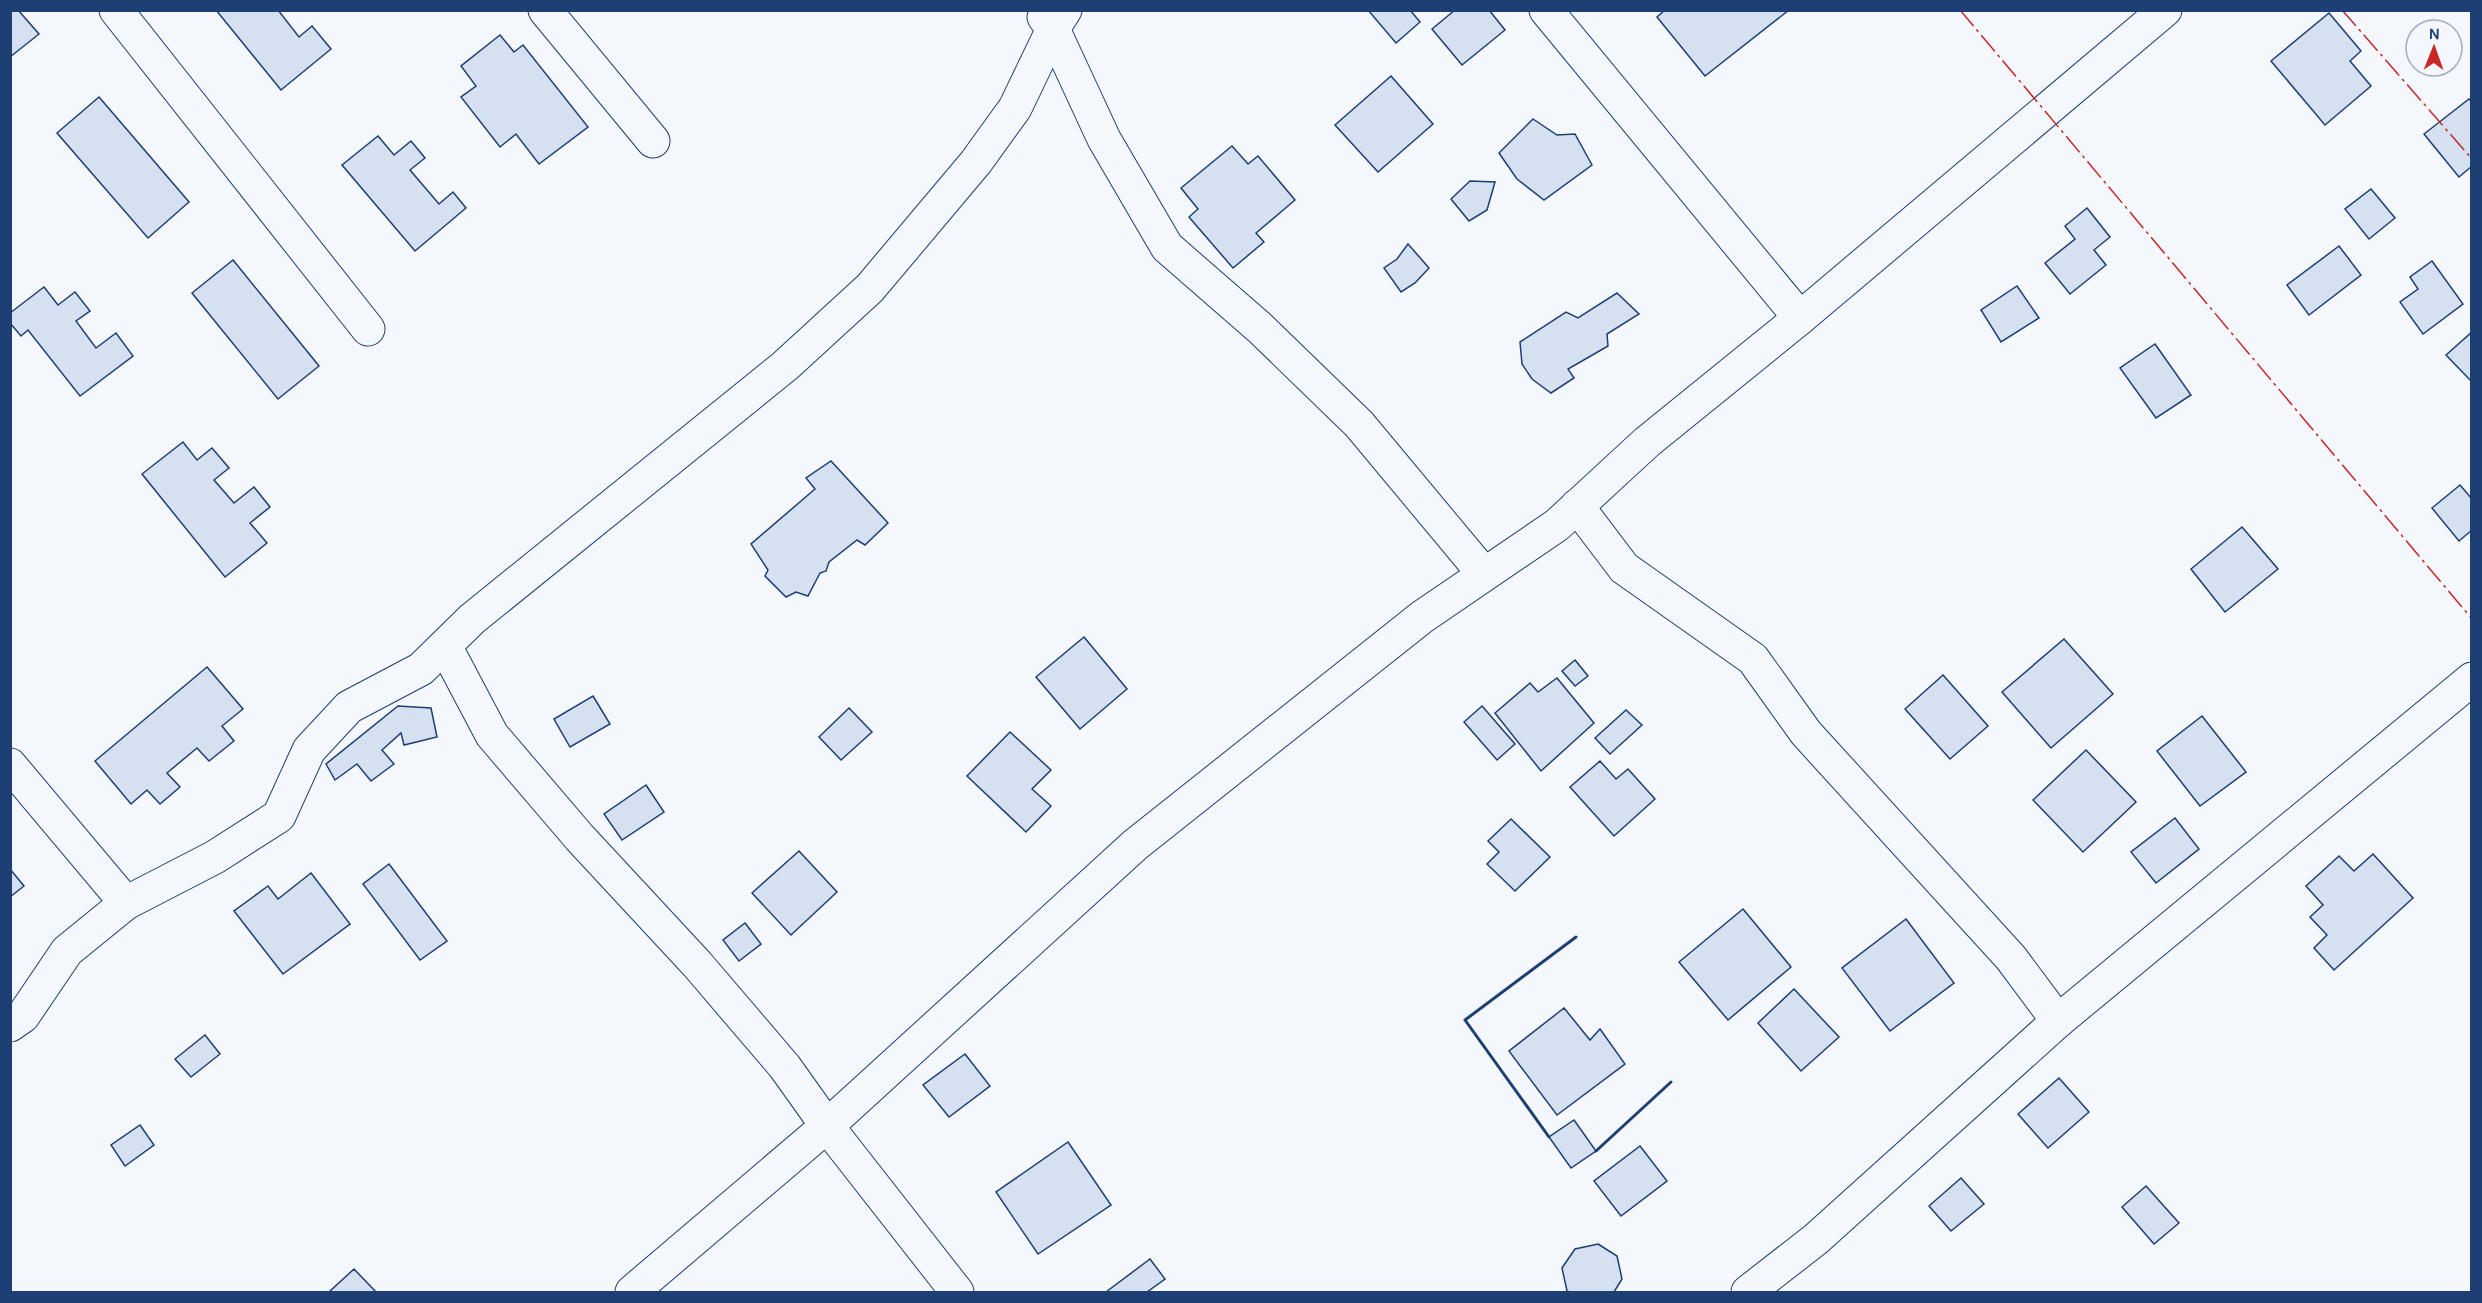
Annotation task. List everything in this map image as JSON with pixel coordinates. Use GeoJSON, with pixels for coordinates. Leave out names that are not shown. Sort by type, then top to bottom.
{"type":"FeatureCollection","features":[{"type":"Feature","properties":{"kind":"street"},"geometry":{"type":"LineString","coordinates":[[117,10],[368,329]]}},
{"type":"Feature","properties":{"kind":"street"},"geometry":{"type":"LineString","coordinates":[[545,10],[652,141]]}},
{"type":"Feature","properties":{"kind":"street"},"geometry":{"type":"LineString","coordinates":[[1546,10],[1800,318]]}},
{"type":"Feature","properties":{"kind":"street"},"geometry":{"type":"LineString","coordinates":[[632,1293],[827,1126],[1135,845],[1422,617],[1557,525],[1647,442],[1800,318],[2165,10]]}},
{"type":"Feature","properties":{"kind":"street"},"geometry":{"type":"LineString","coordinates":[[1052,17],[1104,140],[1167,247],[1260,328],[1359,424],[1485,574]]}},
{"type":"Feature","properties":{"kind":"street"},"geometry":{"type":"LineString","coordinates":[[10,1025],[23,1016],[67,951],[126,903],[215,857],[279,816],[309,750],[350,707],[421,669],[472,619],[785,366],[870,288],[976,162],[1015,108],[1052,17]]}},
{"type":"Feature","properties":{"kind":"street"},"geometry":{"type":"LineString","coordinates":[[1577,506],[1624,568],[1753,659],[1806,733],[2011,958],[2058,1021]]}},
{"type":"Feature","properties":{"kind":"street"},"geometry":{"type":"LineString","coordinates":[[445,646],[492,735],[580,838],[697,964],[785,1067],[827,1126],[957,1293]]}},
{"type":"Feature","properties":{"kind":"street"},"geometry":{"type":"LineString","coordinates":[[1748,1293],[1816,1239],[2058,1021],[2472,679]]}},
{"type":"Feature","properties":{"kind":"street"},"geometry":{"type":"LineString","coordinates":[[10,765],[126,903]]}},
{"type":"Feature","properties":{"kind":"building"},"geometry":{"type":"Polygon","coordinates":[[[10,10],[18,10],[39,34],[10,57],[10,10]]]}},
{"type":"Feature","properties":{"kind":"building"},"geometry":{"type":"Polygon","coordinates":[[[216,10],[278,10],[299,37],[312,26],[331,49],[281,90],[216,10]]]}},
{"type":"Feature","properties":{"kind":"building"},"geometry":{"type":"Polygon","coordinates":[[[1368,10],[1410,10],[1420,22],[1396,43],[1368,10]]]}},
{"type":"Feature","properties":{"kind":"building"},"geometry":{"type":"Polygon","coordinates":[[[1455,10],[1489,10],[1505,30],[1462,65],[1432,29],[1455,10]]]}},
{"type":"Feature","properties":{"kind":"building"},"geometry":{"type":"Polygon","coordinates":[[[1665,10],[1789,10],[1705,76],[1657,17],[1665,10]]]}},
{"type":"Feature","properties":{"kind":"building"},"geometry":{"type":"Polygon","coordinates":[[[2329,13],[2361,51],[2350,61],[2371,86],[2325,125],[2271,61],[2329,13]]]}},
{"type":"Feature","properties":{"kind":"building"},"geometry":{"type":"Polygon","coordinates":[[[500,35],[514,52],[523,45],[588,127],[539,164],[516,134],[500,147],[461,97],[476,86],[461,66],[500,35]]]}},
{"type":"Feature","properties":{"kind":"building"},"geometry":{"type":"Polygon","coordinates":[[[1391,76],[1433,124],[1378,172],[1335,125],[1391,76]]]}},
{"type":"Feature","properties":{"kind":"building"},"geometry":{"type":"Polygon","coordinates":[[[99,97],[189,202],[148,238],[57,133],[99,97]]]}},
{"type":"Feature","properties":{"kind":"building"},"geometry":{"type":"Polygon","coordinates":[[[2469,99],[2472,102],[2472,166],[2459,177],[2424,134],[2469,99]]]}},
{"type":"Feature","properties":{"kind":"building"},"geometry":{"type":"Polygon","coordinates":[[[1533,119],[1557,135],[1575,134],[1592,165],[1544,200],[1517,179],[1499,153],[1533,119]]]}},
{"type":"Feature","properties":{"kind":"building"},"geometry":{"type":"Polygon","coordinates":[[[378,136],[394,155],[411,141],[425,158],[410,170],[439,204],[453,192],[466,208],[415,251],[342,165],[378,136]]]}},
{"type":"Feature","properties":{"kind":"building"},"geometry":{"type":"Polygon","coordinates":[[[1232,146],[1248,164],[1258,156],[1295,200],[1256,233],[1264,242],[1233,268],[1189,217],[1198,209],[1181,188],[1232,146]]]}},
{"type":"Feature","properties":{"kind":"building"},"geometry":{"type":"Polygon","coordinates":[[[1470,181],[1495,182],[1487,210],[1469,221],[1451,199],[1470,181]]]}},
{"type":"Feature","properties":{"kind":"building"},"geometry":{"type":"Polygon","coordinates":[[[2371,189],[2395,218],[2369,239],[2345,209],[2371,189]]]}},
{"type":"Feature","properties":{"kind":"building"},"geometry":{"type":"Polygon","coordinates":[[[2087,208],[2110,237],[2094,250],[2106,265],[2070,294],[2045,263],[2075,239],[2065,226],[2087,208]]]}},
{"type":"Feature","properties":{"kind":"building"},"geometry":{"type":"Polygon","coordinates":[[[1408,244],[1429,268],[1415,283],[1401,292],[1384,268],[1397,259],[1408,244]]]}},
{"type":"Feature","properties":{"kind":"building"},"geometry":{"type":"Polygon","coordinates":[[[2339,246],[2361,275],[2309,315],[2287,285],[2339,246]]]}},
{"type":"Feature","properties":{"kind":"building"},"geometry":{"type":"Polygon","coordinates":[[[233,260],[319,366],[278,399],[192,293],[233,260]]]}},
{"type":"Feature","properties":{"kind":"building"},"geometry":{"type":"Polygon","coordinates":[[[2432,261],[2463,304],[2423,334],[2400,302],[2418,289],[2410,277],[2432,261]]]}},
{"type":"Feature","properties":{"kind":"building"},"geometry":{"type":"Polygon","coordinates":[[[2017,286],[2039,318],[2001,342],[1981,310],[2017,286]]]}},
{"type":"Feature","properties":{"kind":"building"},"geometry":{"type":"Polygon","coordinates":[[[44,287],[58,305],[75,292],[90,311],[76,321],[96,348],[116,333],[133,356],[80,396],[28,330],[21,336],[10,323],[10,313],[44,287]]]}},
{"type":"Feature","properties":{"kind":"building"},"geometry":{"type":"Polygon","coordinates":[[[1617,293],[1639,314],[1607,334],[1608,346],[1568,369],[1574,378],[1551,393],[1532,379],[1522,364],[1520,342],[1566,312],[1578,318],[1617,293]]]}},
{"type":"Feature","properties":{"kind":"building"},"geometry":{"type":"Polygon","coordinates":[[[2472,332],[2472,382],[2446,355],[2472,332]]]}},
{"type":"Feature","properties":{"kind":"building"},"geometry":{"type":"Polygon","coordinates":[[[2155,344],[2191,395],[2156,418],[2120,368],[2155,344]]]}},
{"type":"Feature","properties":{"kind":"building"},"geometry":{"type":"Polygon","coordinates":[[[183,442],[197,460],[212,448],[229,468],[214,480],[234,503],[254,487],[270,507],[250,523],[267,543],[225,577],[142,474],[183,442]]]}},
{"type":"Feature","properties":{"kind":"building"},"geometry":{"type":"Polygon","coordinates":[[[831,461],[888,523],[865,545],[857,540],[829,562],[826,571],[820,573],[808,596],[796,592],[786,597],[765,576],[768,570],[751,544],[815,489],[806,478],[831,461]]]}},
{"type":"Feature","properties":{"kind":"building"},"geometry":{"type":"Polygon","coordinates":[[[2460,485],[2472,499],[2472,530],[2459,541],[2432,508],[2460,485]]]}},
{"type":"Feature","properties":{"kind":"building"},"geometry":{"type":"Polygon","coordinates":[[[2242,527],[2278,569],[2225,612],[2191,569],[2242,527]]]}},
{"type":"Feature","properties":{"kind":"building"},"geometry":{"type":"Polygon","coordinates":[[[1084,637],[1127,689],[1080,729],[1036,677],[1084,637]]]}},
{"type":"Feature","properties":{"kind":"building"},"geometry":{"type":"Polygon","coordinates":[[[2064,639],[2113,694],[2051,748],[2002,692],[2064,639]]]}},
{"type":"Feature","properties":{"kind":"building"},"geometry":{"type":"Polygon","coordinates":[[[1575,660],[1588,676],[1575,686],[1562,671],[1575,660]]]}},
{"type":"Feature","properties":{"kind":"building"},"geometry":{"type":"Polygon","coordinates":[[[207,667],[243,709],[222,726],[234,741],[209,761],[197,748],[167,773],[180,787],[160,804],[147,790],[131,804],[95,761],[207,667]]]}},
{"type":"Feature","properties":{"kind":"building"},"geometry":{"type":"Polygon","coordinates":[[[1943,675],[1988,726],[1950,759],[1905,709],[1943,675]]]}},
{"type":"Feature","properties":{"kind":"building"},"geometry":{"type":"Polygon","coordinates":[[[1557,678],[1594,723],[1541,771],[1495,713],[1530,683],[1538,692],[1557,678]]]}},
{"type":"Feature","properties":{"kind":"building"},"geometry":{"type":"Polygon","coordinates":[[[593,696],[610,724],[570,747],[554,719],[593,696]]]}},
{"type":"Feature","properties":{"kind":"building"},"geometry":{"type":"Polygon","coordinates":[[[398,706],[431,708],[437,737],[404,745],[401,733],[382,750],[394,764],[371,781],[357,764],[335,780],[326,764],[398,706]]]}},
{"type":"Feature","properties":{"kind":"building"},"geometry":{"type":"Polygon","coordinates":[[[1482,706],[1515,744],[1497,760],[1464,722],[1482,706]]]}},
{"type":"Feature","properties":{"kind":"building"},"geometry":{"type":"Polygon","coordinates":[[[849,708],[872,732],[841,760],[819,737],[849,708]]]}},
{"type":"Feature","properties":{"kind":"building"},"geometry":{"type":"Polygon","coordinates":[[[1626,710],[1642,725],[1610,754],[1595,738],[1626,710]]]}},
{"type":"Feature","properties":{"kind":"building"},"geometry":{"type":"Polygon","coordinates":[[[2202,716],[2246,772],[2200,806],[2157,751],[2202,716]]]}},
{"type":"Feature","properties":{"kind":"building"},"geometry":{"type":"Polygon","coordinates":[[[1010,732],[1051,770],[1032,789],[1051,806],[1026,832],[967,776],[1010,732]]]}},
{"type":"Feature","properties":{"kind":"building"},"geometry":{"type":"Polygon","coordinates":[[[2086,750],[2136,802],[2083,852],[2033,800],[2086,750]]]}},
{"type":"Feature","properties":{"kind":"building"},"geometry":{"type":"Polygon","coordinates":[[[1600,761],[1616,779],[1628,769],[1655,799],[1614,836],[1570,787],[1600,761]]]}},
{"type":"Feature","properties":{"kind":"building"},"geometry":{"type":"Polygon","coordinates":[[[646,785],[664,812],[622,840],[604,814],[646,785]]]}},
{"type":"Feature","properties":{"kind":"building"},"geometry":{"type":"Polygon","coordinates":[[[2175,818],[2199,849],[2156,883],[2131,852],[2175,818]]]}},
{"type":"Feature","properties":{"kind":"building"},"geometry":{"type":"Polygon","coordinates":[[[1511,819],[1550,857],[1515,891],[1487,864],[1499,852],[1488,841],[1511,819]]]}},
{"type":"Feature","properties":{"kind":"building"},"geometry":{"type":"Polygon","coordinates":[[[799,851],[837,892],[791,935],[752,893],[799,851]]]}},
{"type":"Feature","properties":{"kind":"building"},"geometry":{"type":"Polygon","coordinates":[[[2373,854],[2413,898],[2334,970],[2314,948],[2327,935],[2310,917],[2323,905],[2306,886],[2339,856],[2354,871],[2373,854]]]}},
{"type":"Feature","properties":{"kind":"building"},"geometry":{"type":"Polygon","coordinates":[[[389,864],[447,941],[420,960],[363,884],[389,864]]]}},
{"type":"Feature","properties":{"kind":"building"},"geometry":{"type":"Polygon","coordinates":[[[10,869],[24,886],[10,897],[10,869]]]}},
{"type":"Feature","properties":{"kind":"building"},"geometry":{"type":"Polygon","coordinates":[[[311,873],[350,924],[283,974],[234,911],[268,886],[278,899],[311,873]]]}},
{"type":"Feature","properties":{"kind":"building"},"geometry":{"type":"Polygon","coordinates":[[[1743,909],[1791,967],[1728,1020],[1679,962],[1743,909]]]}},
{"type":"Feature","properties":{"kind":"building"},"geometry":{"type":"Polygon","coordinates":[[[1906,919],[1954,983],[1890,1031],[1842,968],[1906,919]]]}},
{"type":"Feature","properties":{"kind":"building"},"geometry":{"type":"Polygon","coordinates":[[[745,923],[761,944],[739,961],[723,940],[745,923]]]}},
{"type":"Feature","properties":{"kind":"building"},"geometry":{"type":"Polygon","coordinates":[[[1794,989],[1839,1037],[1801,1071],[1758,1023],[1794,989]]]}},
{"type":"Feature","properties":{"kind":"building"},"geometry":{"type":"Polygon","coordinates":[[[1564,1008],[1590,1040],[1600,1029],[1625,1064],[1557,1115],[1509,1051],[1564,1008]]]}},
{"type":"Feature","properties":{"kind":"building"},"geometry":{"type":"Polygon","coordinates":[[[205,1035],[220,1054],[191,1077],[175,1059],[205,1035]]]}},
{"type":"Feature","properties":{"kind":"building"},"geometry":{"type":"Polygon","coordinates":[[[965,1054],[990,1086],[949,1117],[923,1085],[965,1054]]]}},
{"type":"Feature","properties":{"kind":"building"},"geometry":{"type":"Polygon","coordinates":[[[2059,1078],[2089,1112],[2048,1148],[2018,1114],[2059,1078]]]}},
{"type":"Feature","properties":{"kind":"building"},"geometry":{"type":"Polygon","coordinates":[[[1574,1120],[1596,1151],[1571,1168],[1549,1137],[1574,1120]]]}},
{"type":"Feature","properties":{"kind":"building"},"geometry":{"type":"Polygon","coordinates":[[[140,1125],[154,1145],[125,1166],[111,1145],[140,1125]]]}},
{"type":"Feature","properties":{"kind":"building"},"geometry":{"type":"Polygon","coordinates":[[[1068,1142],[1111,1205],[1038,1254],[996,1192],[1068,1142]]]}},
{"type":"Feature","properties":{"kind":"building"},"geometry":{"type":"Polygon","coordinates":[[[1640,1146],[1667,1181],[1621,1216],[1594,1181],[1640,1146]]]}},
{"type":"Feature","properties":{"kind":"building"},"geometry":{"type":"Polygon","coordinates":[[[1961,1178],[1984,1204],[1951,1231],[1929,1206],[1961,1178]]]}},
{"type":"Feature","properties":{"kind":"building"},"geometry":{"type":"Polygon","coordinates":[[[2146,1186],[2179,1223],[2154,1244],[2122,1207],[2146,1186]]]}},
{"type":"Feature","properties":{"kind":"building"},"geometry":{"type":"Polygon","coordinates":[[[1598,1244],[1617,1256],[1622,1279],[1614,1292],[1567,1291],[1562,1268],[1575,1249],[1598,1244]]]}},
{"type":"Feature","properties":{"kind":"building"},"geometry":{"type":"Polygon","coordinates":[[[1150,1259],[1165,1279],[1147,1292],[1106,1292],[1150,1259]]]}},
{"type":"Feature","properties":{"kind":"building"},"geometry":{"type":"Polygon","coordinates":[[[354,1269],[376,1292],[329,1292],[354,1269]]]}},
{"type":"Feature","properties":{"kind":"wall"},"geometry":{"type":"LineString","coordinates":[[1549,1137],[1465,1020],[1576,937]]}},
{"type":"Feature","properties":{"kind":"wall"},"geometry":{"type":"LineString","coordinates":[[1596,1151],[1671,1082]]}},
{"type":"Feature","properties":{"kind":"power"},"geometry":{"type":"LineString","coordinates":[[1960,10],[2472,619]]}},
{"type":"Feature","properties":{"kind":"power"},"geometry":{"type":"LineString","coordinates":[[2342,10],[2472,159]]}}]}
